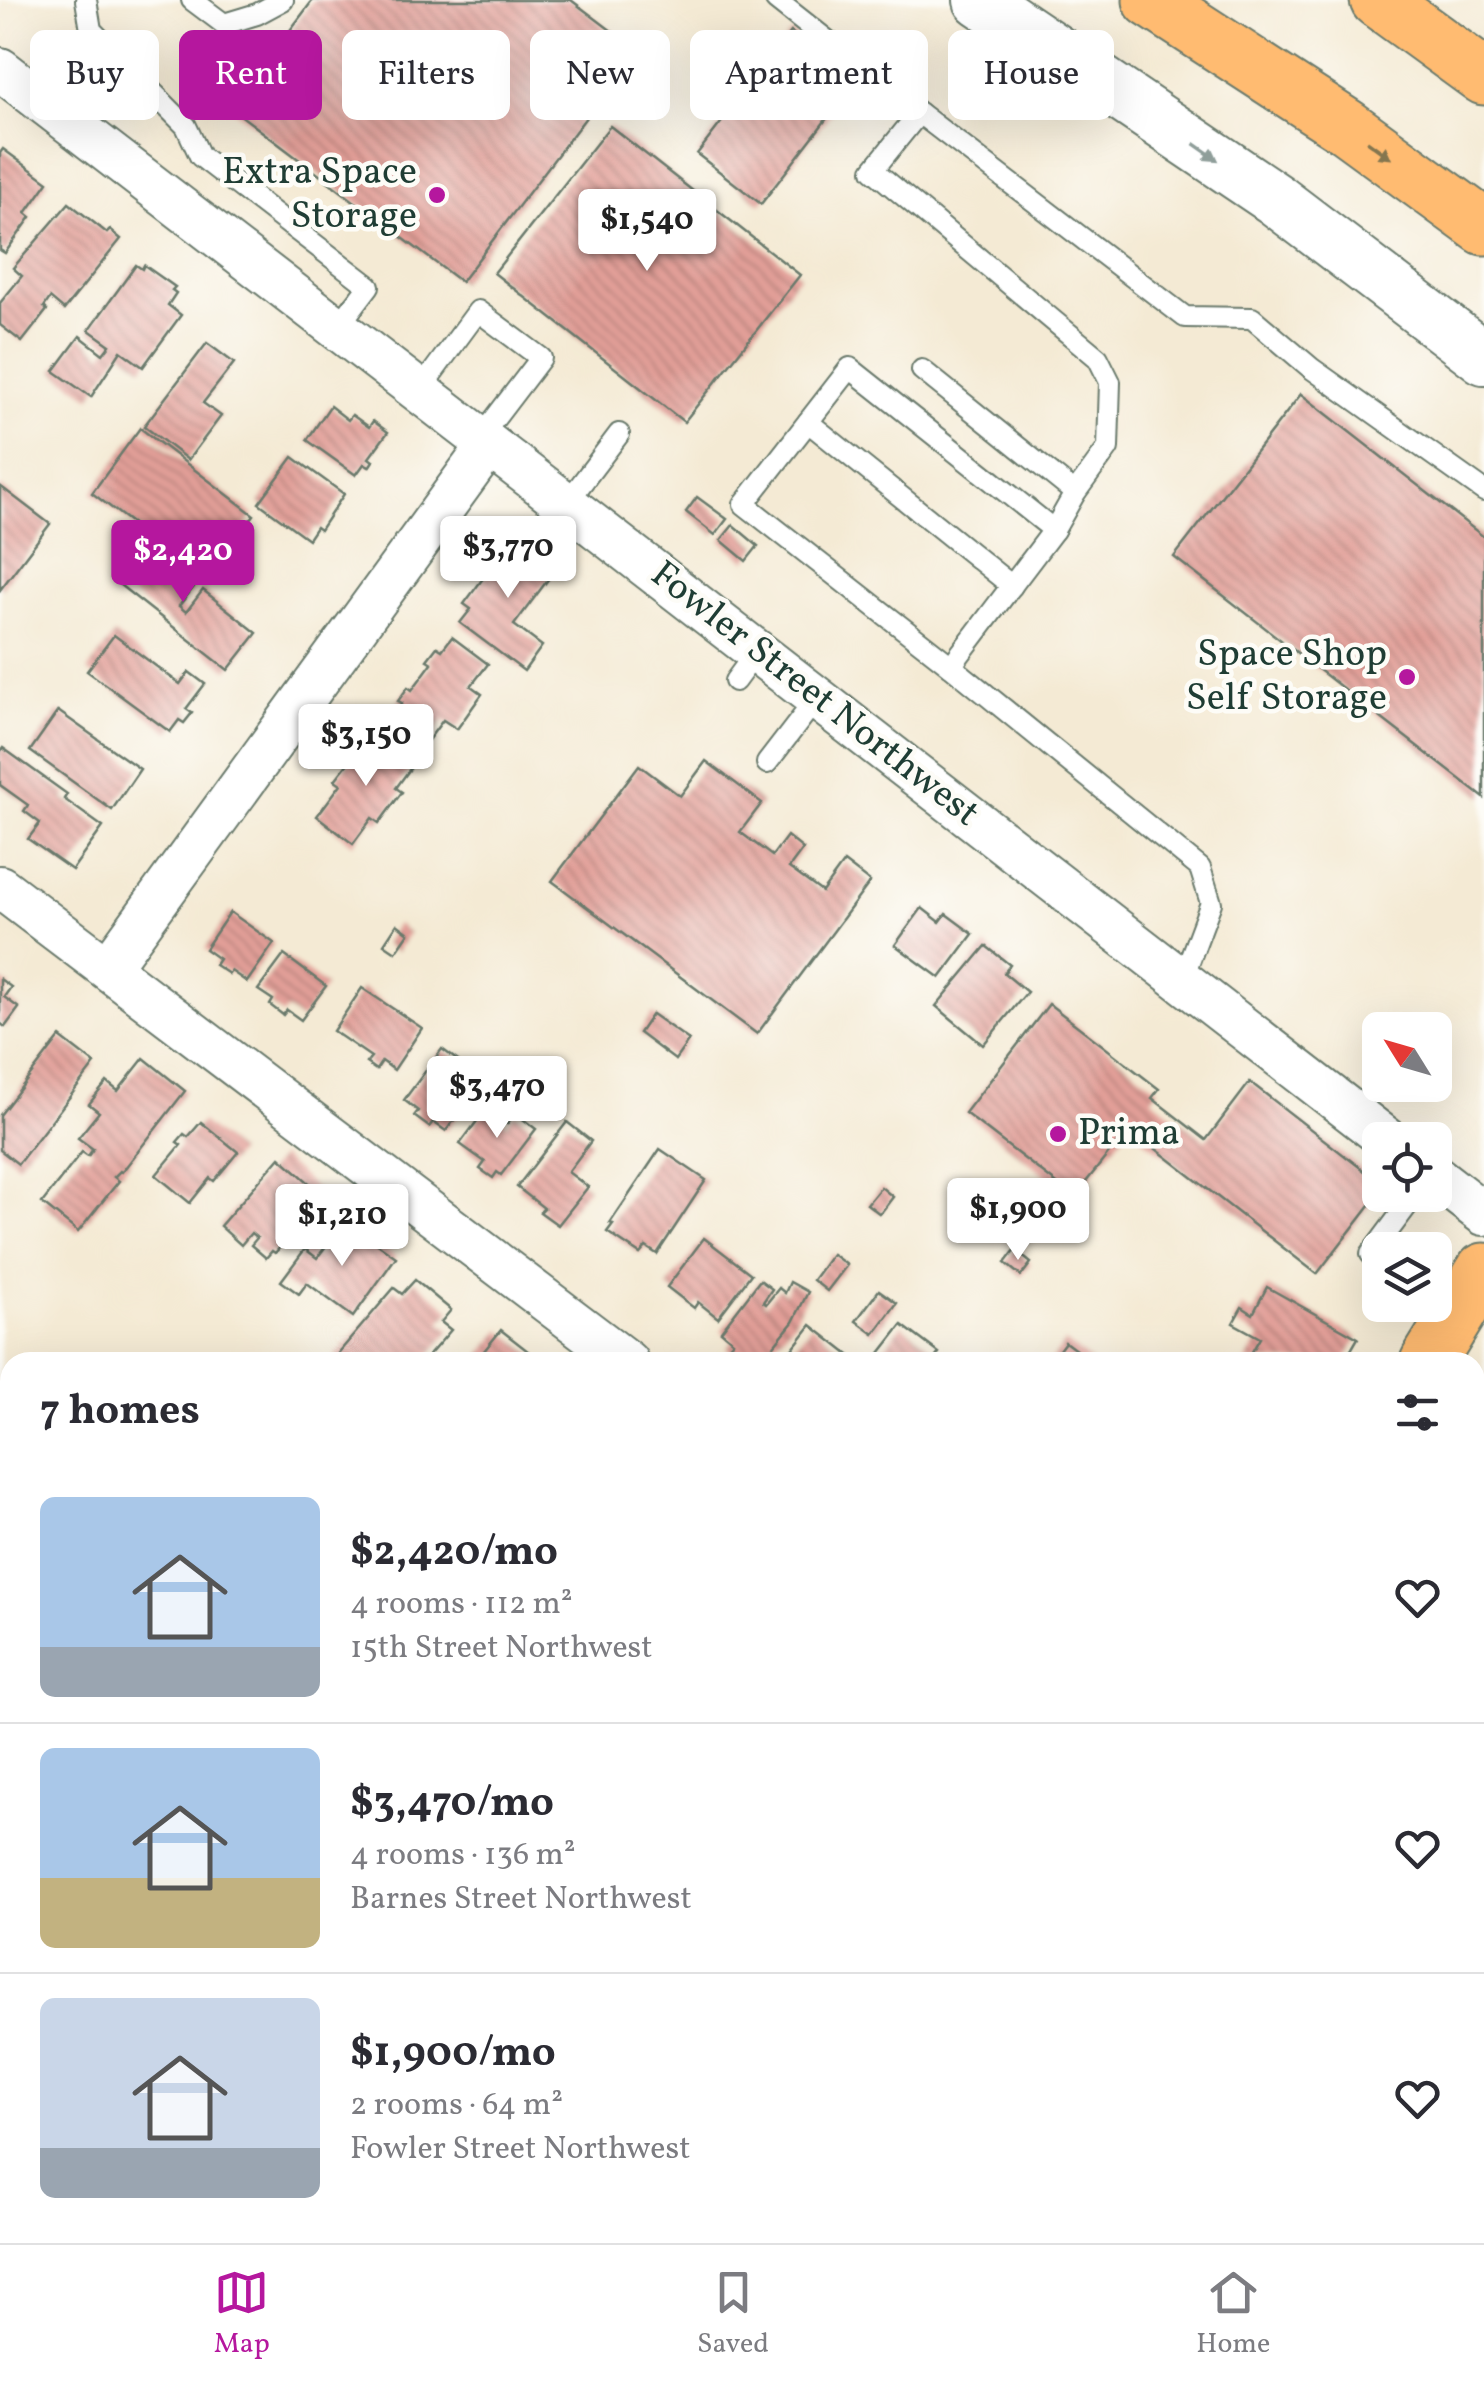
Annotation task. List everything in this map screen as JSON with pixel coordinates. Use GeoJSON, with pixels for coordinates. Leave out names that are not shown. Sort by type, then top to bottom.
{"type":"FeatureCollection","features":[{"type":"Feature","properties":{"kind":"main road"},"geometry":{"type":"LineString","coordinates":[[1151,0],[1348,127],[1484,227]]}},
{"type":"Feature","properties":{"kind":"main road"},"geometry":{"type":"LineString","coordinates":[[1378,0],[1484,77]]}},
{"type":"Feature","properties":{"kind":"main road"},"geometry":{"type":"LineString","coordinates":[[1452,1302],[1484,1271]]}},
{"type":"Feature","properties":{"kind":"main road"},"geometry":{"type":"LineString","coordinates":[[1431,1352],[1441,1322]]}},
{"type":"Feature","properties":{"kind":"street"},"geometry":{"type":"LineString","coordinates":[[980,0],[1274,200],[1484,358]]}},
{"type":"Feature","properties":{"kind":"street","name":"Fowler Street Northwest"},"geometry":{"type":"LineString","coordinates":[[3,77],[566,504],[746,666],[817,698],[1365,1122]]}},
{"type":"Feature","properties":{"kind":"street"},"geometry":{"type":"LineString","coordinates":[[108,968],[485,441]]}},
{"type":"Feature","properties":{"kind":"street"},"geometry":{"type":"LineString","coordinates":[[0,887],[614,1352]]}},
{"type":"Feature","properties":{"kind":"street"},"geometry":{"type":"LineString","coordinates":[[1452,1189],[1484,1214]]}},
{"type":"Feature","properties":{"kind":"lane"},"geometry":{"type":"LineString","coordinates":[[86,0],[91,30],[186,126],[200,156],[370,286],[338,328]]}},
{"type":"Feature","properties":{"kind":"lane"},"geometry":{"type":"LineString","coordinates":[[192,0],[224,24],[257,14],[283,0]]}},
{"type":"Feature","properties":{"kind":"lane"},"geometry":{"type":"LineString","coordinates":[[776,0],[814,30]]}},
{"type":"Feature","properties":{"kind":"lane"},"geometry":{"type":"LineString","coordinates":[[928,119],[1185,317],[1252,318],[1311,368],[1484,491]]}},
{"type":"Feature","properties":{"kind":"lane"},"geometry":{"type":"LineString","coordinates":[[914,120],[873,170],[1098,358],[1110,382],[1108,448],[1054,530],[951,666]]}},
{"type":"Feature","properties":{"kind":"lane"},"geometry":{"type":"LineString","coordinates":[[419,390],[478,311],[541,358],[485,441]]}},
{"type":"Feature","properties":{"kind":"lane"},"geometry":{"type":"LineString","coordinates":[[1054,530],[850,368],[744,504],[1200,868],[1211,903],[1182,980]]}},
{"type":"Feature","properties":{"kind":"lane"},"geometry":{"type":"LineString","coordinates":[[922,370],[1075,493]]}},
{"type":"Feature","properties":{"kind":"lane"},"geometry":{"type":"LineString","coordinates":[[808,422],[1012,586]]}},
{"type":"Feature","properties":{"kind":"lane"},"geometry":{"type":"LineString","coordinates":[[566,504],[619,434]]}},
{"type":"Feature","properties":{"kind":"lane"},"geometry":{"type":"LineString","coordinates":[[767,763],[817,698]]}},
{"type":"Feature","properties":{"kind":"lane"},"geometry":{"type":"LineString","coordinates":[[1388,1232],[1403,1212]]}},
{"type":"Feature","properties":{"kind":"building"},"geometry":{"type":"Polygon","coordinates":[[[313,0],[571,0],[611,30],[530,30],[530,120],[584,120],[461,282],[247,120],[322,120],[322,30],[290,30],[313,0]]]}},
{"type":"Feature","properties":{"kind":"building"},"geometry":{"type":"Polygon","coordinates":[[[723,120],[826,120],[761,204],[697,154],[723,120]]]}},
{"type":"Feature","properties":{"kind":"building"},"geometry":{"type":"Polygon","coordinates":[[[610,126],[800,275],[684,422],[494,273],[610,126]]]}},
{"type":"Feature","properties":{"kind":"building"},"geometry":{"type":"Polygon","coordinates":[[[3,149],[48,182],[26,213],[31,217],[5,253],[0,250],[3,149]]]}},
{"type":"Feature","properties":{"kind":"building"},"geometry":{"type":"Polygon","coordinates":[[[69,203],[107,233],[110,230],[121,239],[64,310],[50,298],[44,307],[47,310],[22,342],[0,325],[0,303],[22,276],[13,268],[69,203]]]}},
{"type":"Feature","properties":{"kind":"building"},"geometry":{"type":"Polygon","coordinates":[[[136,265],[142,269],[144,265],[175,287],[172,290],[176,293],[168,305],[181,315],[143,367],[121,351],[91,397],[54,371],[80,336],[103,354],[110,345],[89,330],[136,265]]]}},
{"type":"Feature","properties":{"kind":"building"},"geometry":{"type":"Polygon","coordinates":[[[207,343],[234,363],[203,403],[221,416],[188,460],[144,426],[207,343]]]}},
{"type":"Feature","properties":{"kind":"building","name":"Space Shop Self Storage"},"geometry":{"type":"Polygon","coordinates":[[[1301,394],[1484,537],[1484,798],[1174,557],[1301,394]]]}},
{"type":"Feature","properties":{"kind":"building"},"geometry":{"type":"Polygon","coordinates":[[[330,406],[348,420],[352,415],[369,427],[373,421],[388,432],[369,458],[373,461],[369,467],[364,464],[356,475],[307,440],[330,406]]]}},
{"type":"Feature","properties":{"kind":"building"},"geometry":{"type":"Polygon","coordinates":[[[140,428],[254,515],[205,579],[92,493],[140,428]]]}},
{"type":"Feature","properties":{"kind":"building"},"geometry":{"type":"Polygon","coordinates":[[[293,457],[344,494],[320,530],[316,527],[308,539],[259,503],[293,457]]]}},
{"type":"Feature","properties":{"kind":"building"},"geometry":{"type":"Polygon","coordinates":[[[0,486],[50,524],[0,590],[0,486]]]}},
{"type":"Feature","properties":{"kind":"building"},"geometry":{"type":"Polygon","coordinates":[[[697,497],[727,519],[715,535],[686,512],[697,497]]]}},
{"type":"Feature","properties":{"kind":"building"},"geometry":{"type":"Polygon","coordinates":[[[733,525],[758,546],[746,561],[721,540],[733,525]]]}},
{"type":"Feature","properties":{"kind":"building"},"geometry":{"type":"Polygon","coordinates":[[[141,539],[197,583],[179,606],[186,612],[203,590],[257,633],[228,670],[111,578],[141,539]]]}},
{"type":"Feature","properties":{"kind":"building"},"geometry":{"type":"Polygon","coordinates":[[[522,539],[558,566],[514,625],[542,646],[524,671],[460,623],[471,609],[464,604],[490,569],[483,563],[494,548],[502,553],[506,548],[512,553],[522,539]]]}},
{"type":"Feature","properties":{"kind":"building"},"geometry":{"type":"Polygon","coordinates":[[[114,635],[180,684],[189,672],[205,684],[186,709],[192,713],[184,723],[179,720],[170,732],[87,671],[114,635]]]}},
{"type":"Feature","properties":{"kind":"building"},"geometry":{"type":"Polygon","coordinates":[[[452,637],[488,664],[471,686],[482,694],[457,729],[443,720],[426,743],[391,718],[408,687],[412,690],[432,663],[427,660],[452,637]]]}},
{"type":"Feature","properties":{"kind":"building"},"geometry":{"type":"Polygon","coordinates":[[[58,711],[140,769],[112,810],[30,751],[58,711]]]}},
{"type":"Feature","properties":{"kind":"building"},"geometry":{"type":"Polygon","coordinates":[[[378,734],[415,762],[396,788],[402,792],[379,823],[372,818],[353,844],[317,816],[341,784],[335,780],[352,758],[358,762],[378,734]]]}},
{"type":"Feature","properties":{"kind":"building"},"geometry":{"type":"Polygon","coordinates":[[[3,748],[67,794],[64,799],[103,827],[72,870],[28,839],[40,823],[24,811],[28,805],[0,785],[3,748]]]}},
{"type":"Feature","properties":{"kind":"building"},"geometry":{"type":"Polygon","coordinates":[[[706,761],[762,803],[740,832],[772,856],[787,836],[803,849],[789,868],[822,892],[844,862],[870,882],[757,1034],[552,881],[639,765],[680,796],[706,761]]]}},
{"type":"Feature","properties":{"kind":"building"},"geometry":{"type":"Polygon","coordinates":[[[922,908],[940,922],[946,914],[973,934],[940,978],[895,945],[922,908]]]}},
{"type":"Feature","properties":{"kind":"building"},"geometry":{"type":"Polygon","coordinates":[[[230,912],[274,943],[247,982],[215,965],[219,959],[205,949],[230,912]]]}},
{"type":"Feature","properties":{"kind":"building"},"geometry":{"type":"Polygon","coordinates":[[[397,924],[409,933],[396,952],[384,944],[397,924]]]}},
{"type":"Feature","properties":{"kind":"building"},"geometry":{"type":"Polygon","coordinates":[[[986,946],[1010,965],[1004,973],[1027,992],[983,1045],[936,1006],[986,946]]]}},
{"type":"Feature","properties":{"kind":"building"},"geometry":{"type":"Polygon","coordinates":[[[284,955],[326,986],[301,1020],[287,1010],[283,1015],[270,1005],[273,1000],[258,990],[284,955]]]}},
{"type":"Feature","properties":{"kind":"building"},"geometry":{"type":"Polygon","coordinates":[[[0,979],[11,987],[4,997],[19,1008],[5,1027],[0,1023],[0,979]]]}},
{"type":"Feature","properties":{"kind":"building"},"geometry":{"type":"Polygon","coordinates":[[[362,988],[422,1028],[394,1070],[382,1061],[376,1070],[366,1063],[371,1057],[333,1031],[362,988]]]}},
{"type":"Feature","properties":{"kind":"building","name":"Prima"},"geometry":{"type":"Polygon","coordinates":[[[1049,1004],[1159,1089],[1152,1098],[1206,1140],[1250,1082],[1362,1169],[1365,1212],[1317,1274],[1129,1128],[1074,1197],[965,1113],[1049,1004]]]}},
{"type":"Feature","properties":{"kind":"building"},"geometry":{"type":"Polygon","coordinates":[[[652,1014],[689,1040],[675,1060],[639,1033],[652,1014]]]}},
{"type":"Feature","properties":{"kind":"building"},"geometry":{"type":"Polygon","coordinates":[[[60,1037],[95,1064],[18,1164],[0,1150],[0,1115],[60,1037]]]}},
{"type":"Feature","properties":{"kind":"building"},"geometry":{"type":"Polygon","coordinates":[[[442,1049],[469,1069],[462,1078],[477,1089],[446,1131],[433,1122],[429,1127],[414,1116],[418,1111],[404,1100],[442,1049]]]}},
{"type":"Feature","properties":{"kind":"building"},"geometry":{"type":"Polygon","coordinates":[[[144,1058],[185,1091],[114,1177],[119,1181],[78,1232],[42,1203],[82,1152],[88,1156],[93,1149],[78,1138],[99,1112],[89,1104],[107,1082],[118,1091],[144,1058]]]}},
{"type":"Feature","properties":{"kind":"building"},"geometry":{"type":"Polygon","coordinates":[[[486,1109],[507,1124],[515,1113],[536,1129],[501,1175],[497,1172],[493,1178],[480,1169],[485,1162],[460,1144],[486,1109]]]}},
{"type":"Feature","properties":{"kind":"building"},"geometry":{"type":"Polygon","coordinates":[[[201,1122],[238,1152],[190,1203],[156,1175],[181,1145],[177,1142],[184,1134],[188,1137],[201,1122]]]}},
{"type":"Feature","properties":{"kind":"building"},"geometry":{"type":"Polygon","coordinates":[[[567,1122],[591,1141],[568,1172],[588,1187],[558,1225],[517,1187],[567,1122]]]}},
{"type":"Feature","properties":{"kind":"building"},"geometry":{"type":"Polygon","coordinates":[[[660,1149],[706,1180],[657,1254],[646,1247],[640,1254],[607,1232],[660,1149]]]}},
{"type":"Feature","properties":{"kind":"building"},"geometry":{"type":"Polygon","coordinates":[[[280,1157],[324,1196],[275,1253],[272,1251],[266,1258],[251,1245],[257,1238],[251,1233],[241,1245],[220,1226],[280,1157]]]}},
{"type":"Feature","properties":{"kind":"building"},"geometry":{"type":"Polygon","coordinates":[[[881,1187],[893,1197],[880,1214],[867,1204],[881,1187]]]}},
{"type":"Feature","properties":{"kind":"building"},"geometry":{"type":"Polygon","coordinates":[[[345,1221],[396,1257],[353,1317],[307,1283],[299,1294],[281,1281],[305,1249],[317,1258],[345,1221]]]}},
{"type":"Feature","properties":{"kind":"building"},"geometry":{"type":"Polygon","coordinates":[[[704,1238],[751,1274],[718,1318],[698,1302],[694,1308],[667,1287],[704,1238]]]}},
{"type":"Feature","properties":{"kind":"building"},"geometry":{"type":"Polygon","coordinates":[[[1015,1250],[1031,1263],[1021,1276],[1005,1263],[1015,1250]]]}},
{"type":"Feature","properties":{"kind":"building"},"geometry":{"type":"Polygon","coordinates":[[[832,1254],[847,1265],[827,1291],[813,1280],[832,1254]]]}},
{"type":"Feature","properties":{"kind":"building"},"geometry":{"type":"Polygon","coordinates":[[[415,1280],[451,1310],[441,1322],[451,1330],[432,1352],[339,1352],[394,1288],[402,1294],[415,1280]]]}},
{"type":"Feature","properties":{"kind":"building"},"geometry":{"type":"Polygon","coordinates":[[[760,1280],[772,1289],[763,1302],[766,1304],[779,1288],[785,1293],[790,1282],[808,1292],[793,1322],[769,1352],[732,1352],[727,1348],[733,1341],[721,1331],[760,1280]]]}},
{"type":"Feature","properties":{"kind":"building"},"geometry":{"type":"Polygon","coordinates":[[[1267,1287],[1358,1338],[1350,1352],[1252,1352],[1260,1338],[1233,1323],[1242,1307],[1253,1314],[1267,1287]]]}},
{"type":"Feature","properties":{"kind":"building"},"geometry":{"type":"Polygon","coordinates":[[[879,1290],[897,1303],[874,1334],[856,1321],[879,1290]]]}},
{"type":"Feature","properties":{"kind":"building"},"geometry":{"type":"Polygon","coordinates":[[[811,1325],[845,1352],[790,1352],[811,1325]]]}},
{"type":"Feature","properties":{"kind":"building"},"geometry":{"type":"Polygon","coordinates":[[[902,1325],[938,1352],[881,1352],[902,1325]]]}},
{"type":"Feature","properties":{"kind":"building"},"geometry":{"type":"Polygon","coordinates":[[[501,1330],[529,1352],[483,1352],[501,1330]]]}},
{"type":"Feature","properties":{"kind":"building"},"geometry":{"type":"Polygon","coordinates":[[[1065,1342],[1078,1352],[1058,1352],[1065,1342]]]}},
{"type":"Feature","properties":{"kind":"place","name":"Extra Space Storage"},"geometry":{"type":"Point","coordinates":[437,195]}},
{"type":"Feature","properties":{"kind":"place","name":"Space Shop Self Storage"},"geometry":{"type":"Point","coordinates":[1407,677]}},
{"type":"Feature","properties":{"kind":"place","name":"Prima"},"geometry":{"type":"Point","coordinates":[1058,1134]}}]}
